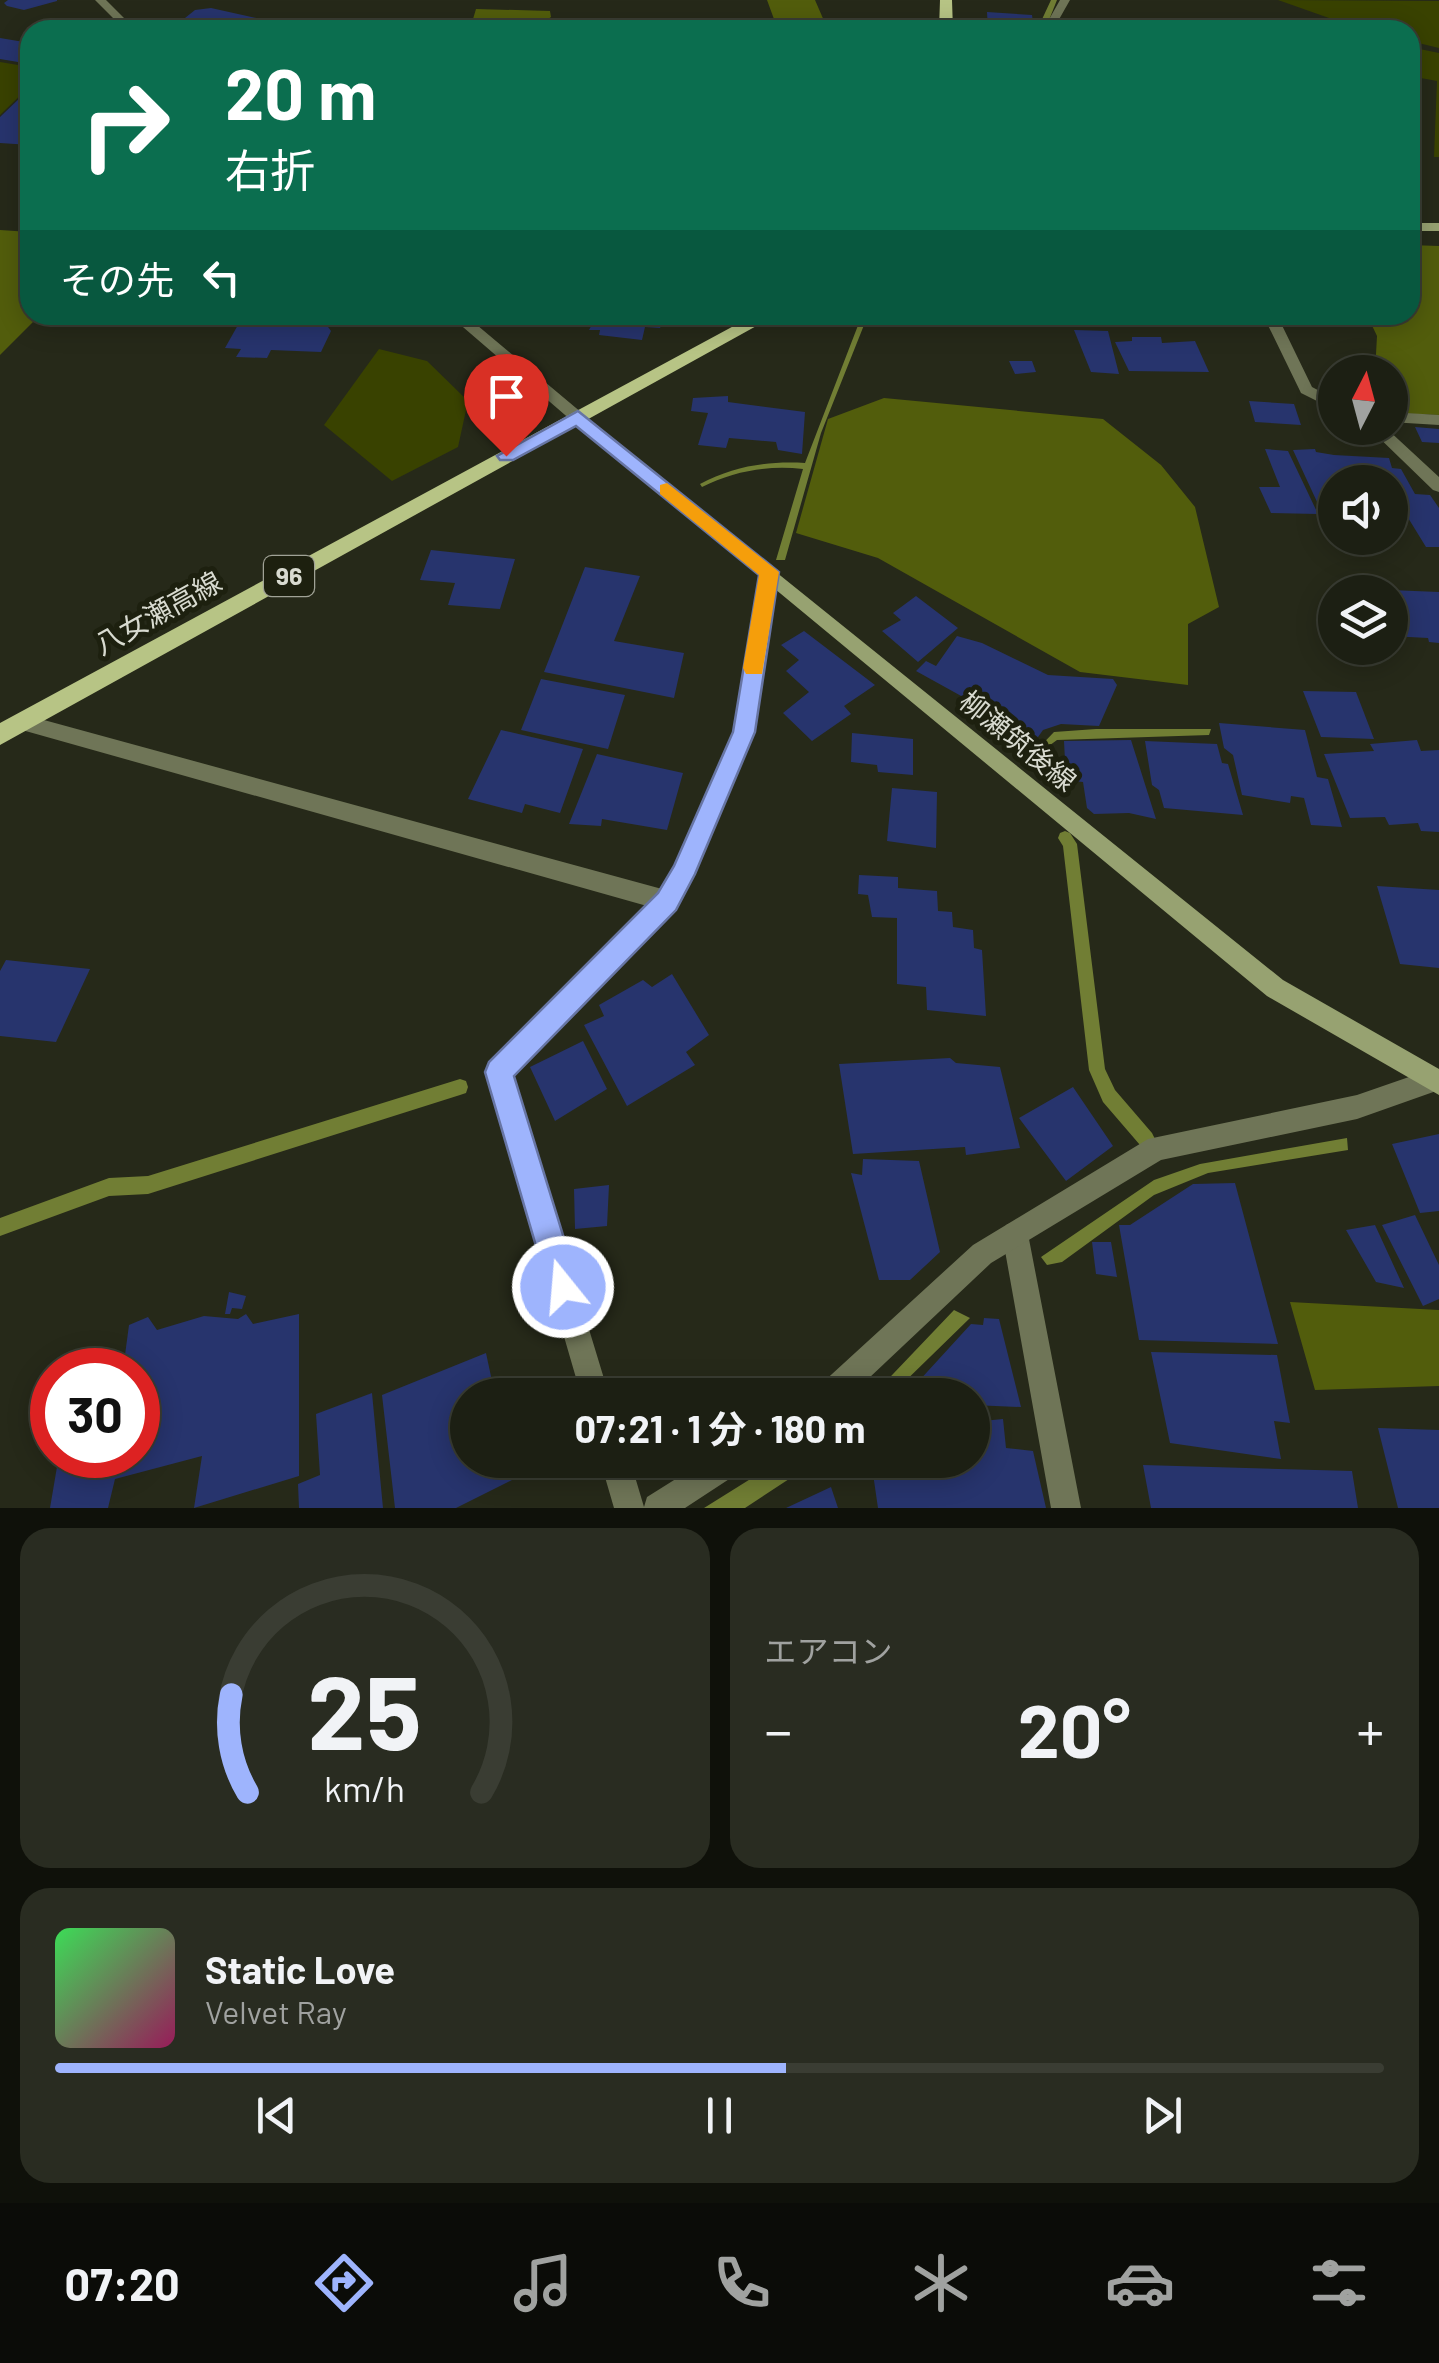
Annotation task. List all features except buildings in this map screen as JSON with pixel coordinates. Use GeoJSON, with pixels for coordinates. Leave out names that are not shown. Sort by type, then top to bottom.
{"type":"FeatureCollection","features":[{"type":"Feature","properties":{"kind":"main road","name":"八女瀬高線"},"geometry":{"type":"LineString","coordinates":[[0,735],[748,325]]}},
{"type":"Feature","properties":{"kind":"main road","name":"柳瀬筑後線"},"geometry":{"type":"LineString","coordinates":[[578,417],[1275,988],[1435,1082]]}},
{"type":"Feature","properties":{"kind":"street"},"geometry":{"type":"LineString","coordinates":[[100,0],[121,20]]}},
{"type":"Feature","properties":{"kind":"street"},"geometry":{"type":"LineString","coordinates":[[468,325],[578,417]]}},
{"type":"Feature","properties":{"kind":"street"},"geometry":{"type":"LineString","coordinates":[[1275,325],[1306,390],[1318,396]]}},
{"type":"Feature","properties":{"kind":"street"},"geometry":{"type":"LineString","coordinates":[[1408,418],[1439,420]]}},
{"type":"Feature","properties":{"kind":"street"},"geometry":{"type":"LineString","coordinates":[[1395,445],[1439,486]]}},
{"type":"Feature","properties":{"kind":"street"},"geometry":{"type":"LineString","coordinates":[[590,1378],[499,1072],[667,901],[683,874],[744,732],[769,572]]}},
{"type":"Feature","properties":{"kind":"street"},"geometry":{"type":"LineString","coordinates":[[22,722],[667,901]]}},
{"type":"Feature","properties":{"kind":"street"},"geometry":{"type":"LineString","coordinates":[[848,1378],[982,1254],[1157,1148],[1358,1107],[1435,1082]]}},
{"type":"Feature","properties":{"kind":"street"},"geometry":{"type":"LineString","coordinates":[[1014,1234],[1066,1508]]}},
{"type":"Feature","properties":{"kind":"street"},"geometry":{"type":"LineString","coordinates":[[620,1478],[629,1508]]}},
{"type":"Feature","properties":{"kind":"street"},"geometry":{"type":"LineString","coordinates":[[658,1508],[706,1478]]}},
{"type":"Feature","properties":{"kind":"shaded area"},"geometry":{"type":"Polygon","coordinates":[[[767,0],[815,0],[824,20],[774,20],[767,0]]]}},
{"type":"Feature","properties":{"kind":"shaded area"},"geometry":{"type":"Polygon","coordinates":[[[1278,0],[1439,1],[1439,48],[1420,43],[1420,20],[1335,20],[1278,0]]]}},
{"type":"Feature","properties":{"kind":"shaded area"},"geometry":{"type":"Polygon","coordinates":[[[476,9],[550,11],[551,17],[546,20],[473,19],[476,9]]]}},
{"type":"Feature","properties":{"kind":"shaded area"},"geometry":{"type":"Polygon","coordinates":[[[1420,49],[1439,53],[1439,157],[1434,157],[1437,81],[1420,78],[1420,49]]]}},
{"type":"Feature","properties":{"kind":"shaded area"},"geometry":{"type":"Polygon","coordinates":[[[0,62],[20,65],[20,96],[0,115],[0,62]]]}},
{"type":"Feature","properties":{"kind":"shaded area"},"geometry":{"type":"Polygon","coordinates":[[[0,230],[20,231],[20,325],[30,325],[0,355],[0,230]]]}},
{"type":"Feature","properties":{"kind":"shaded area"},"geometry":{"type":"Polygon","coordinates":[[[1420,245],[1439,246],[1439,415],[1408,414],[1408,355],[1376,355],[1377,336],[1372,325],[1420,325],[1420,245]]]}},
{"type":"Feature","properties":{"kind":"shaded area"},"geometry":{"type":"Polygon","coordinates":[[[858,325],[864,325],[821,433],[785,560],[776,560],[803,469],[751,471],[702,487],[700,484],[751,466],[805,463],[858,325]]]}},
{"type":"Feature","properties":{"kind":"shaded area"},"geometry":{"type":"Polygon","coordinates":[[[379,349],[427,361],[468,401],[458,447],[392,481],[324,425],[379,349]]]}},
{"type":"Feature","properties":{"kind":"shaded area"},"geometry":{"type":"Polygon","coordinates":[[[884,398],[1103,419],[1161,465],[1195,507],[1219,607],[1188,624],[1188,685],[1080,672],[878,558],[796,533],[828,419],[884,398]]]}},
{"type":"Feature","properties":{"kind":"shaded area"},"geometry":{"type":"Polygon","coordinates":[[[1211,729],[1209,735],[1057,740],[1042,751],[1036,763],[1030,757],[1054,732],[1211,729]]]}},
{"type":"Feature","properties":{"kind":"shaded area"},"geometry":{"type":"Polygon","coordinates":[[[1347,1138],[1348,1150],[1208,1173],[1154,1195],[1062,1262],[1047,1265],[1041,1257],[1154,1180],[1200,1164],[1347,1138]]]}},
{"type":"Feature","properties":{"kind":"shaded area"},"geometry":{"type":"Polygon","coordinates":[[[1290,1302],[1439,1310],[1439,1386],[1315,1390],[1290,1302]]]}},
{"type":"Feature","properties":{"kind":"shaded area"},"geometry":{"type":"Polygon","coordinates":[[[954,1310],[970,1318],[908,1378],[889,1378],[954,1310]]]}},
{"type":"Feature","properties":{"kind":"shaded area"},"geometry":{"type":"Polygon","coordinates":[[[752,1478],[791,1478],[745,1508],[704,1508],[752,1478]]]}},
{"type":"Feature","properties":{"kind":"waterway"},"geometry":{"type":"LineString","coordinates":[[1045,20],[1054,0]]}},
{"type":"Feature","properties":{"kind":"waterway"},"geometry":{"type":"LineString","coordinates":[[1065,838],[1070,844],[1097,1070],[1109,1096],[1146,1139]]}},
{"type":"Feature","properties":{"kind":"waterway"},"geometry":{"type":"LineString","coordinates":[[0,1227],[109,1187],[148,1185],[460,1087]]}},
{"type":"Feature","properties":{"kind":"slow traffic"},"geometry":{"type":"LineString","coordinates":[[667,490],[769,572],[754,668]]}},
{"type":"Feature","properties":{"kind":"route"},"geometry":{"type":"LineString","coordinates":[[506,456],[578,417],[769,572],[744,732],[683,874],[667,901],[518,1048],[499,1072],[563,1287]]}}]}
